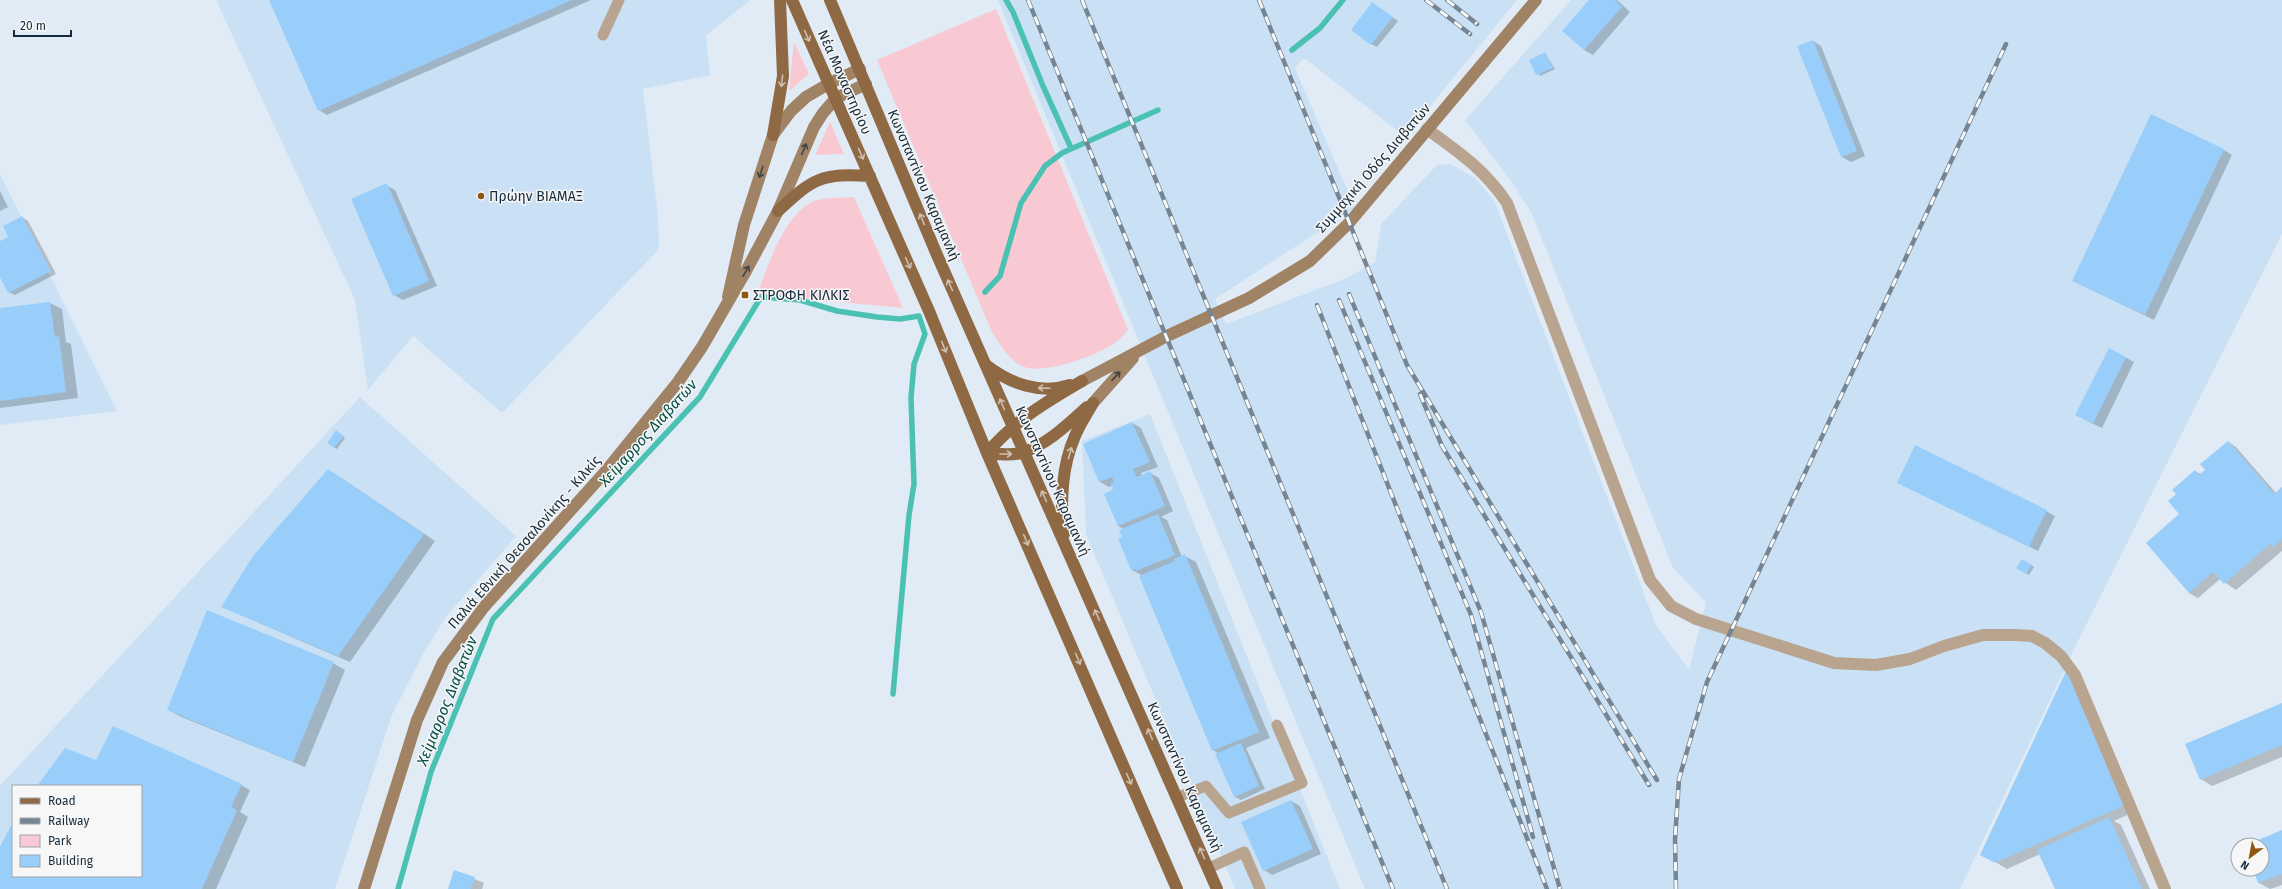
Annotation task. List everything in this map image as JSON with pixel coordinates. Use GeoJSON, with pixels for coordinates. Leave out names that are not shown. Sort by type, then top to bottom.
{"type":"FeatureCollection","features":[{"type":"Feature","properties":{"kind":"main road"},"geometry":{"type":"LineString","coordinates":[[773,135],[783,76],[780,0]]}},
{"type":"Feature","properties":{"kind":"main road","name":"Νέα Μοναστηρίου"},"geometry":{"type":"LineString","coordinates":[[792,0],[870,176]]}},
{"type":"Feature","properties":{"kind":"main road","name":"Νέα Μοναστηρίου"},"geometry":{"type":"LineString","coordinates":[[830,0],[866,84]]}},
{"type":"Feature","properties":{"kind":"main road","name":"Συμμαχική Οδός Διαβατών"},"geometry":{"type":"LineString","coordinates":[[1082,381],[1139,351],[1249,298],[1310,260],[1349,223],[1536,0]]}},
{"type":"Feature","properties":{"kind":"main road","name":"Παλιά Εθνική Θεσσαλονίκης - Κιλκίς"},"geometry":{"type":"LineString","coordinates":[[726,304],[744,225],[773,135],[799,102],[830,83],[860,69]]}},
{"type":"Feature","properties":{"kind":"main road","name":"Παλιά Εθνική Θεσσαλονίκης - Κιλκίς"},"geometry":{"type":"LineString","coordinates":[[364,889],[417,720],[436,673],[446,657],[489,601],[605,472],[659,407],[690,366],[778,211],[814,127],[823,113],[836,98],[866,84]]}},
{"type":"Feature","properties":{"kind":"main road","name":"Κωνσταντίνου Καραμανλή"},"geometry":{"type":"LineString","coordinates":[[866,84],[937,255],[1178,797],[1217,889]]}},
{"type":"Feature","properties":{"kind":"main road"},"geometry":{"type":"LineString","coordinates":[[778,211],[804,187],[819,179],[842,175],[870,176],[929,311],[987,453],[1177,889]]}},
{"type":"Feature","properties":{"kind":"main road","name":"Συμμαχική Οδός Διαβατών"},"geometry":{"type":"LineString","coordinates":[[1093,403],[1139,351]]}},
{"type":"Feature","properties":{"kind":"main road"},"geometry":{"type":"LineString","coordinates":[[985,364],[999,375],[1015,383],[1031,387],[1060,387],[1082,381]]}},
{"type":"Feature","properties":{"kind":"main road"},"geometry":{"type":"LineString","coordinates":[[987,453],[1012,426],[1042,404],[1082,381]]}},
{"type":"Feature","properties":{"kind":"main road"},"geometry":{"type":"LineString","coordinates":[[987,453],[1007,454],[1024,452],[1054,437],[1093,403]]}},
{"type":"Feature","properties":{"kind":"main road"},"geometry":{"type":"LineString","coordinates":[[1066,547],[1063,519],[1063,491],[1067,464],[1074,437],[1093,403]]}},
{"type":"Feature","properties":{"kind":"street"},"geometry":{"type":"LineString","coordinates":[[1427,129],[1469,158],[1493,182],[1507,203],[1650,580],[1671,606],[1696,619],[1834,663],[1876,665],[1904,661],[1983,635],[2032,636],[2045,643],[2061,656],[2075,675],[2165,889]]}},
{"type":"Feature","properties":{"kind":"lane"},"geometry":{"type":"LineString","coordinates":[[603,35],[619,0]]}},
{"type":"Feature","properties":{"kind":"lane"},"geometry":{"type":"LineString","coordinates":[[1178,797],[1206,786],[1229,813],[1302,783],[1277,725]]}},
{"type":"Feature","properties":{"kind":"lane"},"geometry":{"type":"LineString","coordinates":[[1209,868],[1244,852],[1260,889]]}},
{"type":"Feature","properties":{"kind":"shaded area","name":"Πρώην ΒΙΑΜΑΞ"},"geometry":{"type":"Polygon","coordinates":[[[216,0],[751,0],[706,35],[710,75],[643,89],[658,216],[659,249],[502,413],[413,336],[368,390],[355,300],[216,0]]]}},
{"type":"Feature","properties":{"kind":"shaded area"},"geometry":{"type":"Polygon","coordinates":[[[998,0],[1517,0],[1405,137],[1307,60],[1302,59],[1295,68],[1355,208],[1215,299],[1226,324],[1347,278],[1375,262],[1381,224],[1437,165],[1451,164],[1476,179],[1494,200],[1656,625],[1689,670],[1706,602],[1673,568],[1532,214],[1511,181],[1465,120],[1571,0],[2282,0],[2282,234],[2080,637],[1960,889],[1365,889],[998,0]]]}},
{"type":"Feature","properties":{"kind":"shaded area"},"geometry":{"type":"Polygon","coordinates":[[[0,174],[117,411],[0,425],[0,174]]]}},
{"type":"Feature","properties":{"kind":"shaded area"},"geometry":{"type":"Polygon","coordinates":[[[360,397],[516,536],[445,618],[423,654],[392,715],[335,889],[0,889],[0,786],[360,397]]]}},
{"type":"Feature","properties":{"kind":"shaded area"},"geometry":{"type":"Polygon","coordinates":[[[1150,414],[1340,889],[1235,889],[1086,534],[1082,441],[1150,414]]]}},
{"type":"Feature","properties":{"kind":"green space"},"geometry":{"type":"Polygon","coordinates":[[[996,9],[1128,330],[1118,340],[1104,349],[1081,359],[1054,367],[1031,368],[1022,366],[1008,355],[992,332],[877,60],[996,9]]]}},
{"type":"Feature","properties":{"kind":"green space"},"geometry":{"type":"Polygon","coordinates":[[[794,42],[809,74],[789,91],[794,42]]]}},
{"type":"Feature","properties":{"kind":"green space"},"geometry":{"type":"Polygon","coordinates":[[[830,122],[844,154],[815,155],[830,122]]]}},
{"type":"Feature","properties":{"kind":"green space"},"geometry":{"type":"Polygon","coordinates":[[[854,197],[903,308],[757,294],[778,242],[794,217],[803,208],[818,200],[854,197]]]}},
{"type":"Feature","properties":{"kind":"building"},"geometry":{"type":"Polygon","coordinates":[[[269,0],[572,0],[318,111],[269,0]]]}},
{"type":"Feature","properties":{"kind":"building"},"geometry":{"type":"Polygon","coordinates":[[[1589,0],[1615,0],[1622,7],[1584,50],[1562,31],[1589,0]]]}},
{"type":"Feature","properties":{"kind":"building"},"geometry":{"type":"Polygon","coordinates":[[[1372,2],[1393,17],[1371,45],[1351,30],[1372,2]]]}},
{"type":"Feature","properties":{"kind":"building"},"geometry":{"type":"Polygon","coordinates":[[[1813,40],[1857,151],[1841,157],[1797,46],[1813,40]]]}},
{"type":"Feature","properties":{"kind":"building"},"geometry":{"type":"Polygon","coordinates":[[[1545,52],[1553,68],[1536,75],[1529,60],[1545,52]]]}},
{"type":"Feature","properties":{"kind":"building"},"geometry":{"type":"Polygon","coordinates":[[[2151,114],[2224,149],[2145,315],[2072,281],[2151,114]]]}},
{"type":"Feature","properties":{"kind":"building"},"geometry":{"type":"Polygon","coordinates":[[[387,183],[429,281],[393,296],[351,199],[387,183]]]}},
{"type":"Feature","properties":{"kind":"building"},"geometry":{"type":"Polygon","coordinates":[[[22,216],[51,271],[8,293],[0,277],[0,241],[8,237],[3,226],[22,216]]]}},
{"type":"Feature","properties":{"kind":"building"},"geometry":{"type":"Polygon","coordinates":[[[50,302],[55,337],[59,336],[66,392],[0,401],[0,308],[50,302]]]}},
{"type":"Feature","properties":{"kind":"building"},"geometry":{"type":"Polygon","coordinates":[[[2109,348],[2126,357],[2093,424],[2075,415],[2109,348]]]}},
{"type":"Feature","properties":{"kind":"building"},"geometry":{"type":"Polygon","coordinates":[[[1132,422],[1150,462],[1133,469],[1137,477],[1150,471],[1165,506],[1118,526],[1104,494],[1113,489],[1111,483],[1114,482],[1112,477],[1099,482],[1083,444],[1132,422]]]}},
{"type":"Feature","properties":{"kind":"building"},"geometry":{"type":"Polygon","coordinates":[[[336,430],[344,436],[334,448],[327,443],[336,430]]]}},
{"type":"Feature","properties":{"kind":"building"},"geometry":{"type":"Polygon","coordinates":[[[2228,441],[2274,494],[2282,487],[2282,539],[2273,547],[2270,544],[2224,584],[2213,572],[2189,593],[2146,543],[2179,514],[2168,501],[2176,494],[2172,490],[2195,470],[2199,475],[2205,470],[2200,464],[2228,441]]]}},
{"type":"Feature","properties":{"kind":"building"},"geometry":{"type":"Polygon","coordinates":[[[1915,445],[2047,510],[2029,547],[1897,483],[1915,445]]]}},
{"type":"Feature","properties":{"kind":"building"},"geometry":{"type":"Polygon","coordinates":[[[328,469],[424,534],[338,656],[221,607],[253,556],[328,469]]]}},
{"type":"Feature","properties":{"kind":"building"},"geometry":{"type":"Polygon","coordinates":[[[1158,514],[1175,555],[1136,571],[1135,569],[1131,570],[1118,539],[1122,537],[1119,530],[1158,514]]]}},
{"type":"Feature","properties":{"kind":"building"},"geometry":{"type":"Polygon","coordinates":[[[1185,554],[1259,732],[1212,751],[1139,576],[1175,561],[1174,559],[1185,554]]]}},
{"type":"Feature","properties":{"kind":"building"},"geometry":{"type":"Polygon","coordinates":[[[2022,559],[2032,565],[2026,574],[2016,568],[2022,559]]]}},
{"type":"Feature","properties":{"kind":"building"},"geometry":{"type":"Polygon","coordinates":[[[207,610],[334,662],[293,762],[167,710],[207,610]]]}},
{"type":"Feature","properties":{"kind":"building"},"geometry":{"type":"Polygon","coordinates":[[[2066,671],[2125,805],[1995,863],[1980,855],[2066,671]]]}},
{"type":"Feature","properties":{"kind":"building"},"geometry":{"type":"Polygon","coordinates":[[[2282,703],[2282,745],[2200,780],[2185,744],[2282,703]]]}},
{"type":"Feature","properties":{"kind":"building"},"geometry":{"type":"Polygon","coordinates":[[[113,726],[242,784],[231,807],[237,810],[202,889],[0,889],[0,847],[12,824],[12,877],[142,877],[142,785],[38,785],[65,748],[96,760],[113,726]]]}},
{"type":"Feature","properties":{"kind":"building"},"geometry":{"type":"Polygon","coordinates":[[[1241,743],[1259,786],[1234,797],[1215,754],[1241,743]]]}},
{"type":"Feature","properties":{"kind":"building"},"geometry":{"type":"Polygon","coordinates":[[[1291,800],[1313,849],[1263,871],[1241,822],[1291,800]]]}},
{"type":"Feature","properties":{"kind":"building"},"geometry":{"type":"Polygon","coordinates":[[[2109,817],[2142,889],[2055,889],[2037,850],[2109,817]]]}},
{"type":"Feature","properties":{"kind":"building"},"geometry":{"type":"Polygon","coordinates":[[[2282,830],[2282,874],[2258,883],[2256,877],[2270,877],[2270,837],[2265,837],[2282,830]]]}},
{"type":"Feature","properties":{"kind":"building"},"geometry":{"type":"Polygon","coordinates":[[[454,870],[475,877],[471,889],[448,889],[454,870]]]}},
{"type":"Feature","properties":{"kind":"waterway"},"geometry":{"type":"LineString","coordinates":[[1006,0],[1013,12],[1043,86],[1071,148]]}},
{"type":"Feature","properties":{"kind":"waterway","name":"Χείμαρρος Διαβατών"},"geometry":{"type":"LineString","coordinates":[[1292,50],[1320,28],[1343,0]]}},
{"type":"Feature","properties":{"kind":"waterway","name":"Χείμαρρος Διαβατών"},"geometry":{"type":"LineString","coordinates":[[985,292],[1000,276],[1021,203],[1045,166],[1062,153],[1158,110]]}},
{"type":"Feature","properties":{"kind":"waterway","name":"Χείμαρρος Διαβατών"},"geometry":{"type":"LineString","coordinates":[[398,889],[431,772],[493,619],[700,397],[761,297],[800,300],[837,311],[877,317],[900,319],[919,316],[925,334],[914,364],[911,398],[914,484],[909,515],[893,694]]}},
{"type":"Feature","properties":{"kind":"railway"},"geometry":{"type":"LineString","coordinates":[[1028,0],[1393,889]]}},
{"type":"Feature","properties":{"kind":"railway"},"geometry":{"type":"LineString","coordinates":[[1082,0],[1447,889]]}},
{"type":"Feature","properties":{"kind":"railway"},"geometry":{"type":"LineString","coordinates":[[1259,0],[1407,365],[1657,780]]}},
{"type":"Feature","properties":{"kind":"railway"},"geometry":{"type":"LineString","coordinates":[[1426,0],[1470,34]]}},
{"type":"Feature","properties":{"kind":"railway"},"geometry":{"type":"LineString","coordinates":[[1447,0],[1477,24]]}},
{"type":"Feature","properties":{"kind":"railway"},"geometry":{"type":"LineString","coordinates":[[1676,889],[1675,839],[1679,779],[1707,682],[2006,44]]}},
{"type":"Feature","properties":{"kind":"railway"},"geometry":{"type":"LineString","coordinates":[[1349,294],[1481,612],[1560,889]]}},
{"type":"Feature","properties":{"kind":"railway"},"geometry":{"type":"LineString","coordinates":[[1339,300],[1471,615],[1533,837]]}},
{"type":"Feature","properties":{"kind":"railway"},"geometry":{"type":"LineString","coordinates":[[1317,305],[1547,889]]}},
{"type":"Feature","properties":{"kind":"railway"},"geometry":{"type":"LineString","coordinates":[[1420,394],[1442,446],[1649,785]]}},
{"type":"Feature","properties":{"kind":"place","name":"Πρώην ΒΙΑΜΑΞ"},"geometry":{"type":"Point","coordinates":[481,196]}},
{"type":"Feature","properties":{"kind":"place","name":"ΣΤΡΟΦΗ ΚΙΛΚΙΣ"},"geometry":{"type":"Point","coordinates":[745,295]}}]}
